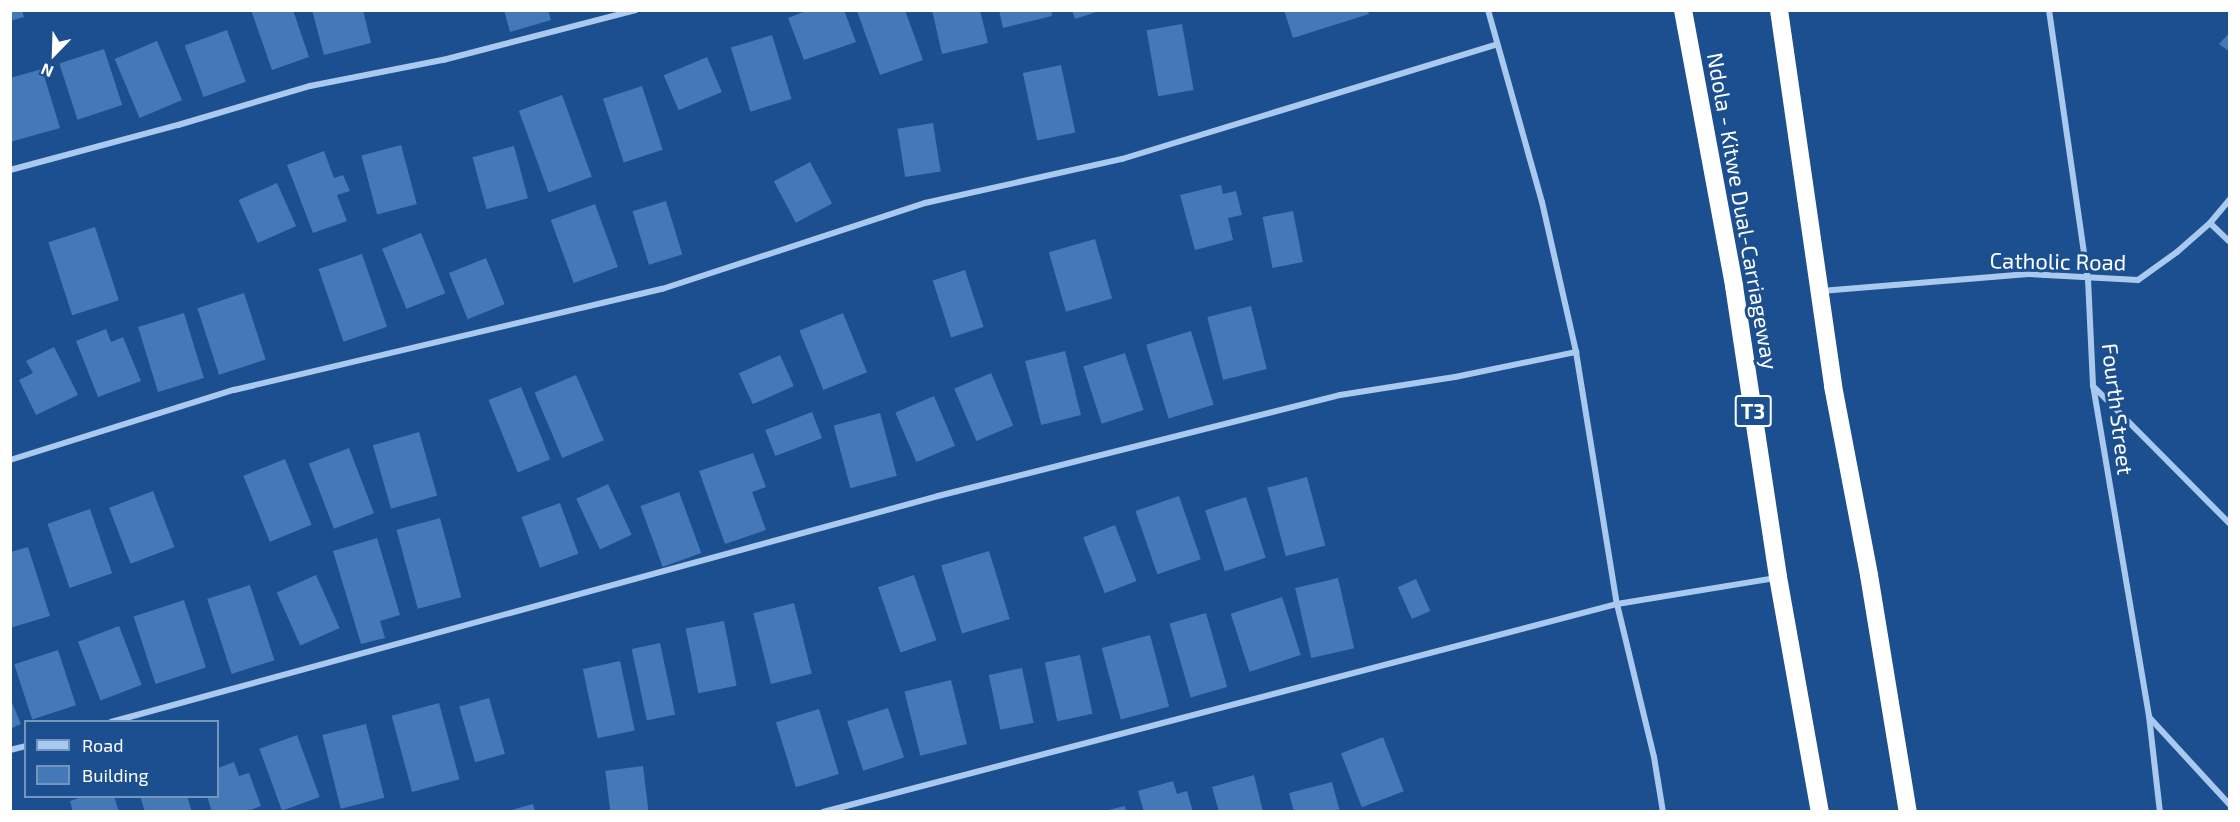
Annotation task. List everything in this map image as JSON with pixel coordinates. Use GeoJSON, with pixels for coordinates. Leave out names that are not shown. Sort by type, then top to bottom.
{"type":"FeatureCollection","features":[{"type":"Feature","properties":{"kind":"highway","name":"Ndola - Kitwe Dual-Carriageway"},"geometry":{"type":"LineString","coordinates":[[1683,10],[1734,286],[1778,577],[1820,812]]}},
{"type":"Feature","properties":{"kind":"highway"},"geometry":{"type":"LineString","coordinates":[[1779,10],[1833,386],[1869,575],[1908,812]]}},
{"type":"Feature","properties":{"kind":"street"},"geometry":{"type":"LineString","coordinates":[[10,170],[178,125],[310,86],[443,60],[636,10]]}},
{"type":"Feature","properties":{"kind":"street"},"geometry":{"type":"LineString","coordinates":[[1488,10],[1542,202],[1576,352],[1617,604],[1654,757],[1663,812]]}},
{"type":"Feature","properties":{"kind":"street","name":"Fourth Street"},"geometry":{"type":"LineString","coordinates":[[2049,10],[2088,279],[2093,385],[2149,716],[2160,812]]}},
{"type":"Feature","properties":{"kind":"street"},"geometry":{"type":"LineString","coordinates":[[10,460],[234,390],[662,289],[925,203],[1122,159],[1497,44]]}},
{"type":"Feature","properties":{"kind":"street","name":"Catholic Road"},"geometry":{"type":"LineString","coordinates":[[1820,291],[2028,274],[2138,280],[2177,252],[2210,223],[2229,199]]}},
{"type":"Feature","properties":{"kind":"street"},"geometry":{"type":"LineString","coordinates":[[2210,223],[2229,242]]}},
{"type":"Feature","properties":{"kind":"street"},"geometry":{"type":"LineString","coordinates":[[118,720],[961,490],[1340,395],[1455,377],[1576,352]]}},
{"type":"Feature","properties":{"kind":"street"},"geometry":{"type":"LineString","coordinates":[[2093,385],[2229,524]]}},
{"type":"Feature","properties":{"kind":"street"},"geometry":{"type":"LineString","coordinates":[[823,812],[1617,604],[1778,577]]}},
{"type":"Feature","properties":{"kind":"street"},"geometry":{"type":"LineString","coordinates":[[2149,716],[2229,805]]}},
{"type":"Feature","properties":{"kind":"building"},"geometry":{"type":"Polygon","coordinates":[[[10,10],[22,10],[24,17],[10,21],[10,10]]]}},
{"type":"Feature","properties":{"kind":"building"},"geometry":{"type":"Polygon","coordinates":[[[251,10],[293,10],[309,57],[272,70],[251,10]]]}},
{"type":"Feature","properties":{"kind":"building"},"geometry":{"type":"Polygon","coordinates":[[[312,10],[363,10],[371,43],[324,55],[312,10]]]}},
{"type":"Feature","properties":{"kind":"building"},"geometry":{"type":"Polygon","coordinates":[[[504,10],[548,10],[551,20],[510,32],[504,10]]]}},
{"type":"Feature","properties":{"kind":"building"},"geometry":{"type":"Polygon","coordinates":[[[808,10],[844,10],[856,42],[804,60],[788,18],[808,10]]]}},
{"type":"Feature","properties":{"kind":"building"},"geometry":{"type":"Polygon","coordinates":[[[905,10],[923,60],[880,75],[857,11],[905,10]]]}},
{"type":"Feature","properties":{"kind":"building"},"geometry":{"type":"Polygon","coordinates":[[[932,10],[980,10],[988,43],[942,54],[932,10]]]}},
{"type":"Feature","properties":{"kind":"building"},"geometry":{"type":"Polygon","coordinates":[[[999,10],[1051,10],[1052,16],[1003,28],[999,10]]]}},
{"type":"Feature","properties":{"kind":"building"},"geometry":{"type":"Polygon","coordinates":[[[1072,10],[1099,10],[1099,11],[1075,19],[1072,10]]]}},
{"type":"Feature","properties":{"kind":"building"},"geometry":{"type":"Polygon","coordinates":[[[1284,10],[1367,10],[1369,14],[1293,38],[1284,10]]]}},
{"type":"Feature","properties":{"kind":"building"},"geometry":{"type":"Polygon","coordinates":[[[1182,24],[1194,90],[1158,96],[1147,30],[1182,24]]]}},
{"type":"Feature","properties":{"kind":"building"},"geometry":{"type":"Polygon","coordinates":[[[227,30],[246,82],[204,97],[185,45],[227,30]]]}},
{"type":"Feature","properties":{"kind":"building"},"geometry":{"type":"Polygon","coordinates":[[[2230,32],[2230,52],[2219,44],[2230,32]]]}},
{"type":"Feature","properties":{"kind":"building"},"geometry":{"type":"Polygon","coordinates":[[[772,35],[792,99],[750,112],[731,48],[772,35]]]}},
{"type":"Feature","properties":{"kind":"building"},"geometry":{"type":"Polygon","coordinates":[[[157,41],[182,100],[140,118],[115,59],[157,41]]]}},
{"type":"Feature","properties":{"kind":"building"},"geometry":{"type":"Polygon","coordinates":[[[104,49],[122,105],[78,120],[59,64],[104,49]]]}},
{"type":"Feature","properties":{"kind":"building"},"geometry":{"type":"Polygon","coordinates":[[[707,57],[722,92],[679,110],[664,75],[707,57]]]}},
{"type":"Feature","properties":{"kind":"building"},"geometry":{"type":"Polygon","coordinates":[[[1061,65],[1075,132],[1037,141],[1023,73],[1061,65]]]}},
{"type":"Feature","properties":{"kind":"building"},"geometry":{"type":"Polygon","coordinates":[[[42,69],[60,128],[10,142],[10,78],[42,69]]]}},
{"type":"Feature","properties":{"kind":"building"},"geometry":{"type":"Polygon","coordinates":[[[642,86],[663,150],[624,162],[603,99],[642,86]]]}},
{"type":"Feature","properties":{"kind":"building"},"geometry":{"type":"Polygon","coordinates":[[[562,95],[592,177],[549,192],[519,111],[562,95]]]}},
{"type":"Feature","properties":{"kind":"building"},"geometry":{"type":"Polygon","coordinates":[[[933,123],[941,171],[905,177],[897,129],[933,123]]]}},
{"type":"Feature","properties":{"kind":"building"},"geometry":{"type":"Polygon","coordinates":[[[401,145],[417,204],[377,215],[361,156],[401,145]]]}},
{"type":"Feature","properties":{"kind":"building"},"geometry":{"type":"Polygon","coordinates":[[[514,146],[528,198],[486,209],[472,157],[514,146]]]}},
{"type":"Feature","properties":{"kind":"building"},"geometry":{"type":"Polygon","coordinates":[[[324,151],[334,178],[343,175],[350,191],[337,195],[347,221],[313,233],[287,165],[324,151]]]}},
{"type":"Feature","properties":{"kind":"building"},"geometry":{"type":"Polygon","coordinates":[[[810,162],[832,203],[796,223],[774,181],[810,162]]]}},
{"type":"Feature","properties":{"kind":"building"},"geometry":{"type":"Polygon","coordinates":[[[277,183],[296,226],[258,243],[239,200],[277,183]]]}},
{"type":"Feature","properties":{"kind":"building"},"geometry":{"type":"Polygon","coordinates":[[[1221,185],[1223,194],[1236,191],[1242,215],[1228,218],[1233,240],[1195,250],[1180,195],[1221,185]]]}},
{"type":"Feature","properties":{"kind":"building"},"geometry":{"type":"Polygon","coordinates":[[[666,201],[682,255],[649,265],[633,211],[666,201]]]}},
{"type":"Feature","properties":{"kind":"building"},"geometry":{"type":"Polygon","coordinates":[[[595,204],[618,267],[574,283],[551,220],[595,204]]]}},
{"type":"Feature","properties":{"kind":"building"},"geometry":{"type":"Polygon","coordinates":[[[1293,211],[1303,262],[1272,268],[1263,217],[1293,211]]]}},
{"type":"Feature","properties":{"kind":"building"},"geometry":{"type":"Polygon","coordinates":[[[95,227],[119,300],[72,315],[48,242],[95,227]]]}},
{"type":"Feature","properties":{"kind":"building"},"geometry":{"type":"Polygon","coordinates":[[[421,233],[445,293],[406,309],[382,249],[421,233]]]}},
{"type":"Feature","properties":{"kind":"building"},"geometry":{"type":"Polygon","coordinates":[[[1095,239],[1112,299],[1066,312],[1049,252],[1095,239]]]}},
{"type":"Feature","properties":{"kind":"building"},"geometry":{"type":"Polygon","coordinates":[[[362,254],[387,327],[344,342],[319,269],[362,254]]]}},
{"type":"Feature","properties":{"kind":"building"},"geometry":{"type":"Polygon","coordinates":[[[486,258],[505,304],[468,319],[449,273],[486,258]]]}},
{"type":"Feature","properties":{"kind":"building"},"geometry":{"type":"Polygon","coordinates":[[[965,270],[984,327],[951,338],[933,281],[965,270]]]}},
{"type":"Feature","properties":{"kind":"building"},"geometry":{"type":"Polygon","coordinates":[[[244,293],[266,360],[219,375],[197,308],[244,293]]]}},
{"type":"Feature","properties":{"kind":"building"},"geometry":{"type":"Polygon","coordinates":[[[1251,306],[1267,369],[1223,380],[1207,317],[1251,306]]]}},
{"type":"Feature","properties":{"kind":"building"},"geometry":{"type":"Polygon","coordinates":[[[184,313],[204,378],[158,392],[138,327],[184,313]]]}},
{"type":"Feature","properties":{"kind":"building"},"geometry":{"type":"Polygon","coordinates":[[[843,313],[867,372],[823,390],[799,331],[843,313]]]}},
{"type":"Feature","properties":{"kind":"building"},"geometry":{"type":"Polygon","coordinates":[[[106,329],[111,342],[123,337],[141,381],[98,397],[76,341],[106,329]]]}},
{"type":"Feature","properties":{"kind":"building"},"geometry":{"type":"Polygon","coordinates":[[[1191,331],[1214,405],[1169,418],[1146,345],[1191,331]]]}},
{"type":"Feature","properties":{"kind":"building"},"geometry":{"type":"Polygon","coordinates":[[[54,347],[78,395],[36,415],[19,380],[33,373],[26,361],[54,347]]]}},
{"type":"Feature","properties":{"kind":"building"},"geometry":{"type":"Polygon","coordinates":[[[1065,351],[1081,415],[1041,425],[1025,361],[1065,351]]]}},
{"type":"Feature","properties":{"kind":"building"},"geometry":{"type":"Polygon","coordinates":[[[1125,353],[1144,410],[1102,424],[1083,367],[1125,353]]]}},
{"type":"Feature","properties":{"kind":"building"},"geometry":{"type":"Polygon","coordinates":[[[780,355],[794,386],[753,404],[739,373],[780,355]]]}},
{"type":"Feature","properties":{"kind":"building"},"geometry":{"type":"Polygon","coordinates":[[[991,373],[1013,425],[976,441],[954,389],[991,373]]]}},
{"type":"Feature","properties":{"kind":"building"},"geometry":{"type":"Polygon","coordinates":[[[576,375],[604,440],[562,458],[535,393],[576,375]]]}},
{"type":"Feature","properties":{"kind":"building"},"geometry":{"type":"Polygon","coordinates":[[[521,387],[550,459],[518,472],[489,400],[521,387]]]}},
{"type":"Feature","properties":{"kind":"building"},"geometry":{"type":"Polygon","coordinates":[[[934,396],[955,446],[916,462],[895,412],[934,396]]]}},
{"type":"Feature","properties":{"kind":"building"},"geometry":{"type":"Polygon","coordinates":[[[812,412],[822,438],[775,456],[765,430],[812,412]]]}},
{"type":"Feature","properties":{"kind":"building"},"geometry":{"type":"Polygon","coordinates":[[[880,413],[897,476],[850,488],[834,425],[880,413]]]}},
{"type":"Feature","properties":{"kind":"building"},"geometry":{"type":"Polygon","coordinates":[[[419,432],[437,495],[391,509],[373,445],[419,432]]]}},
{"type":"Feature","properties":{"kind":"building"},"geometry":{"type":"Polygon","coordinates":[[[349,448],[374,513],[334,529],[309,463],[349,448]]]}},
{"type":"Feature","properties":{"kind":"building"},"geometry":{"type":"Polygon","coordinates":[[[753,453],[766,487],[752,492],[766,530],[725,544],[699,471],[753,453]]]}},
{"type":"Feature","properties":{"kind":"building"},"geometry":{"type":"Polygon","coordinates":[[[285,459],[312,525],[270,542],[243,476],[285,459]]]}},
{"type":"Feature","properties":{"kind":"building"},"geometry":{"type":"Polygon","coordinates":[[[1307,477],[1325,546],[1286,556],[1267,488],[1307,477]]]}},
{"type":"Feature","properties":{"kind":"building"},"geometry":{"type":"Polygon","coordinates":[[[608,484],[632,535],[600,550],[576,499],[608,484]]]}},
{"type":"Feature","properties":{"kind":"building"},"geometry":{"type":"Polygon","coordinates":[[[153,491],[175,547],[131,564],[109,508],[153,491]]]}},
{"type":"Feature","properties":{"kind":"building"},"geometry":{"type":"Polygon","coordinates":[[[679,492],[701,553],[663,567],[640,506],[679,492]]]}},
{"type":"Feature","properties":{"kind":"building"},"geometry":{"type":"Polygon","coordinates":[[[1179,496],[1201,559],[1157,574],[1136,511],[1179,496]]]}},
{"type":"Feature","properties":{"kind":"building"},"geometry":{"type":"Polygon","coordinates":[[[1246,497],[1266,558],[1225,571],[1205,510],[1246,497]]]}},
{"type":"Feature","properties":{"kind":"building"},"geometry":{"type":"Polygon","coordinates":[[[560,503],[578,554],[540,568],[521,517],[560,503]]]}},
{"type":"Feature","properties":{"kind":"building"},"geometry":{"type":"Polygon","coordinates":[[[90,509],[112,573],[70,588],[47,524],[90,509]]]}},
{"type":"Feature","properties":{"kind":"building"},"geometry":{"type":"Polygon","coordinates":[[[440,518],[461,597],[418,609],[397,530],[440,518]]]}},
{"type":"Feature","properties":{"kind":"building"},"geometry":{"type":"Polygon","coordinates":[[[1115,525],[1137,581],[1105,593],[1083,537],[1115,525]]]}},
{"type":"Feature","properties":{"kind":"building"},"geometry":{"type":"Polygon","coordinates":[[[377,538],[400,615],[380,621],[385,638],[361,644],[333,551],[377,538]]]}},
{"type":"Feature","properties":{"kind":"building"},"geometry":{"type":"Polygon","coordinates":[[[28,547],[50,616],[10,628],[10,552],[28,547]]]}},
{"type":"Feature","properties":{"kind":"building"},"geometry":{"type":"Polygon","coordinates":[[[989,551],[1010,619],[962,634],[941,566],[989,551]]]}},
{"type":"Feature","properties":{"kind":"building"},"geometry":{"type":"Polygon","coordinates":[[[316,575],[340,628],[300,645],[277,592],[316,575]]]}},
{"type":"Feature","properties":{"kind":"building"},"geometry":{"type":"Polygon","coordinates":[[[914,575],[936,640],[901,653],[878,587],[914,575]]]}},
{"type":"Feature","properties":{"kind":"building"},"geometry":{"type":"Polygon","coordinates":[[[1338,578],[1354,648],[1311,658],[1295,588],[1338,578]]]}},
{"type":"Feature","properties":{"kind":"building"},"geometry":{"type":"Polygon","coordinates":[[[1416,579],[1430,611],[1412,619],[1398,587],[1416,579]]]}},
{"type":"Feature","properties":{"kind":"building"},"geometry":{"type":"Polygon","coordinates":[[[250,585],[274,660],[232,674],[207,599],[250,585]]]}},
{"type":"Feature","properties":{"kind":"building"},"geometry":{"type":"Polygon","coordinates":[[[1282,597],[1301,655],[1249,672],[1231,614],[1282,597]]]}},
{"type":"Feature","properties":{"kind":"building"},"geometry":{"type":"Polygon","coordinates":[[[184,600],[206,668],[156,684],[134,616],[184,600]]]}},
{"type":"Feature","properties":{"kind":"building"},"geometry":{"type":"Polygon","coordinates":[[[794,603],[812,674],[771,684],[753,613],[794,603]]]}},
{"type":"Feature","properties":{"kind":"building"},"geometry":{"type":"Polygon","coordinates":[[[1206,613],[1227,687],[1191,697],[1169,623],[1206,613]]]}},
{"type":"Feature","properties":{"kind":"building"},"geometry":{"type":"Polygon","coordinates":[[[724,621],[737,686],[698,693],[686,628],[724,621]]]}},
{"type":"Feature","properties":{"kind":"building"},"geometry":{"type":"Polygon","coordinates":[[[119,626],[142,685],[100,701],[78,642],[119,626]]]}},
{"type":"Feature","properties":{"kind":"building"},"geometry":{"type":"Polygon","coordinates":[[[1150,635],[1169,706],[1121,719],[1102,648],[1150,635]]]}},
{"type":"Feature","properties":{"kind":"building"},"geometry":{"type":"Polygon","coordinates":[[[660,643],[675,714],[647,720],[632,649],[660,643]]]}},
{"type":"Feature","properties":{"kind":"building"},"geometry":{"type":"Polygon","coordinates":[[[58,650],[76,705],[32,719],[14,664],[58,650]]]}},
{"type":"Feature","properties":{"kind":"building"},"geometry":{"type":"Polygon","coordinates":[[[1080,655],[1092,714],[1057,721],[1045,662],[1080,655]]]}},
{"type":"Feature","properties":{"kind":"building"},"geometry":{"type":"Polygon","coordinates":[[[620,661],[635,730],[598,738],[583,669],[620,661]]]}},
{"type":"Feature","properties":{"kind":"building"},"geometry":{"type":"Polygon","coordinates":[[[1022,668],[1034,723],[1000,730],[989,675],[1022,668]]]}},
{"type":"Feature","properties":{"kind":"building"},"geometry":{"type":"Polygon","coordinates":[[[951,680],[967,744],[920,756],[904,692],[951,680]]]}},
{"type":"Feature","properties":{"kind":"building"},"geometry":{"type":"Polygon","coordinates":[[[10,698],[21,724],[10,729],[10,698]]]}},
{"type":"Feature","properties":{"kind":"building"},"geometry":{"type":"Polygon","coordinates":[[[489,698],[505,754],[475,762],[459,707],[489,698]]]}},
{"type":"Feature","properties":{"kind":"building"},"geometry":{"type":"Polygon","coordinates":[[[439,703],[459,779],[412,792],[392,716],[439,703]]]}},
{"type":"Feature","properties":{"kind":"building"},"geometry":{"type":"Polygon","coordinates":[[[888,708],[904,757],[863,771],[847,721],[888,708]]]}},
{"type":"Feature","properties":{"kind":"building"},"geometry":{"type":"Polygon","coordinates":[[[819,709],[839,774],[796,787],[776,722],[819,709]]]}},
{"type":"Feature","properties":{"kind":"building"},"geometry":{"type":"Polygon","coordinates":[[[366,724],[384,798],[341,809],[322,735],[366,724]]]}},
{"type":"Feature","properties":{"kind":"building"},"geometry":{"type":"Polygon","coordinates":[[[297,735],[320,797],[282,811],[259,749],[297,735]]]}},
{"type":"Feature","properties":{"kind":"building"},"geometry":{"type":"Polygon","coordinates":[[[1383,737],[1404,791],[1362,807],[1341,753],[1383,737]]]}},
{"type":"Feature","properties":{"kind":"building"},"geometry":{"type":"Polygon","coordinates":[[[234,762],[239,776],[249,773],[261,806],[245,812],[212,812],[208,798],[219,798],[219,768],[234,762]]]}},
{"type":"Feature","properties":{"kind":"building"},"geometry":{"type":"Polygon","coordinates":[[[643,766],[649,812],[610,812],[605,771],[643,766]]]}},
{"type":"Feature","properties":{"kind":"building"},"geometry":{"type":"Polygon","coordinates":[[[1254,775],[1263,812],[1219,812],[1212,787],[1254,775]]]}},
{"type":"Feature","properties":{"kind":"building"},"geometry":{"type":"Polygon","coordinates":[[[1173,781],[1177,794],[1187,791],[1193,812],[1144,812],[1138,791],[1173,781]]]}},
{"type":"Feature","properties":{"kind":"building"},"geometry":{"type":"Polygon","coordinates":[[[1332,782],[1340,812],[1294,812],[1289,793],[1332,782]]]}},
{"type":"Feature","properties":{"kind":"building"},"geometry":{"type":"Polygon","coordinates":[[[79,798],[115,798],[119,812],[73,812],[70,801],[79,798]]]}},
{"type":"Feature","properties":{"kind":"building"},"geometry":{"type":"Polygon","coordinates":[[[141,798],[188,798],[192,812],[145,812],[141,798]]]}},
{"type":"Feature","properties":{"kind":"building"},"geometry":{"type":"Polygon","coordinates":[[[533,804],[535,812],[508,811],[533,804]]]}},
{"type":"Feature","properties":{"kind":"building"},"geometry":{"type":"Polygon","coordinates":[[[1125,806],[1126,812],[1104,812],[1104,811],[1125,806]]]}}]}
